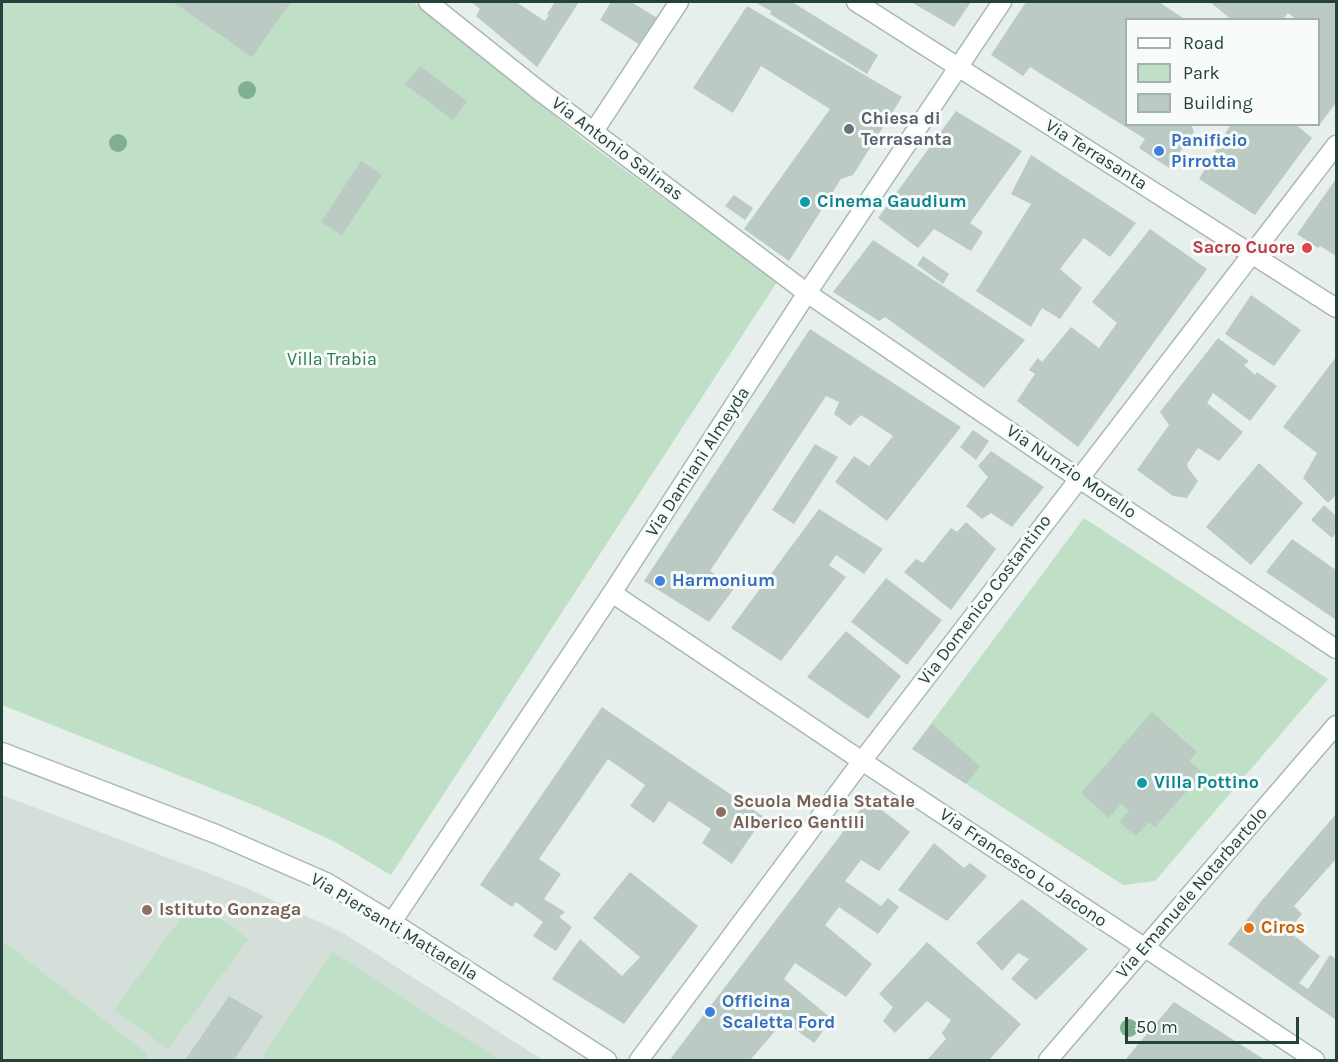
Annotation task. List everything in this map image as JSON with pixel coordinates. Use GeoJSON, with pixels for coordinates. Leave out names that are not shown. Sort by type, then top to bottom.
{"type":"FeatureCollection","features":[{"type":"Feature","properties":{"kind":"street","name":"Via Antonio Salinas"},"geometry":{"type":"LineString","coordinates":[[428,2],[537,89],[807,293]]}},
{"type":"Feature","properties":{"kind":"street"},"geometry":{"type":"LineString","coordinates":[[594,131],[679,2]]}},
{"type":"Feature","properties":{"kind":"street","name":"Via Terrasanta"},"geometry":{"type":"LineString","coordinates":[[855,2],[1336,308]]}},
{"type":"Feature","properties":{"kind":"street","name":"Via Damiani Almeyda"},"geometry":{"type":"LineString","coordinates":[[392,922],[1002,2]]}},
{"type":"Feature","properties":{"kind":"street","name":"Via Domenico Costantino"},"geometry":{"type":"LineString","coordinates":[[639,1060],[862,761],[1336,144]]}},
{"type":"Feature","properties":{"kind":"street","name":"Via Nunzio Morello"},"geometry":{"type":"LineString","coordinates":[[807,293],[1078,478],[1336,649]]}},
{"type":"Feature","properties":{"kind":"street","name":"Via Francesco Lo Jacono"},"geometry":{"type":"LineString","coordinates":[[612,593],[1144,949],[1315,1060]]}},
{"type":"Feature","properties":{"kind":"street","name":"Via Emanuele Notarbartolo"},"geometry":{"type":"LineString","coordinates":[[1048,1060],[1336,725]]}},
{"type":"Feature","properties":{"kind":"street","name":"Via Piersanti Mattarella"},"geometry":{"type":"LineString","coordinates":[[2,752],[273,857],[326,882],[606,1060]]}},
{"type":"Feature","properties":{"kind":"shaded area","name":"Istituto Gonzaga"},"geometry":{"type":"Polygon","coordinates":[[[2,795],[242,886],[343,933],[543,1060],[143,1060],[148,1054],[2,940],[2,795]]]}},
{"type":"Feature","properties":{"kind":"green space","name":"Villa Trabia"},"geometry":{"type":"Polygon","coordinates":[[[2,2],[413,2],[587,142],[777,282],[391,875],[335,842],[261,808],[2,705],[2,2]]]}},
{"type":"Feature","properties":{"kind":"green space"},"geometry":{"type":"Polygon","coordinates":[[[1084,518],[1328,679],[1155,881],[1123,885],[912,749],[1084,518]]]}},
{"type":"Feature","properties":{"kind":"green space"},"geometry":{"type":"Polygon","coordinates":[[[194,900],[248,939],[168,1049],[114,1010],[194,900]]]}},
{"type":"Feature","properties":{"kind":"green space"},"geometry":{"type":"Polygon","coordinates":[[[2,940],[148,1054],[144,1060],[2,1060],[2,940]]]}},
{"type":"Feature","properties":{"kind":"green space"},"geometry":{"type":"Polygon","coordinates":[[[332,952],[499,1060],[270,1060],[263,1056],[332,952]]]}},
{"type":"Feature","properties":{"kind":"building"},"geometry":{"type":"Polygon","coordinates":[[[173,2],[291,2],[252,57],[173,2]]]}},
{"type":"Feature","properties":{"kind":"building"},"geometry":{"type":"Polygon","coordinates":[[[471,2],[516,2],[545,21],[555,2],[579,2],[537,67],[476,16],[480,9],[471,2]]]}},
{"type":"Feature","properties":{"kind":"building"},"geometry":{"type":"Polygon","coordinates":[[[611,2],[631,2],[659,19],[642,46],[600,20],[611,2]]]}},
{"type":"Feature","properties":{"kind":"building"},"geometry":{"type":"Polygon","coordinates":[[[755,2],[792,2],[878,55],[867,74],[770,14],[771,11],[755,2]]]}},
{"type":"Feature","properties":{"kind":"building"},"geometry":{"type":"Polygon","coordinates":[[[911,2],[971,2],[954,27],[911,2]]]}},
{"type":"Feature","properties":{"kind":"building"},"geometry":{"type":"Polygon","coordinates":[[[1026,2],[1159,2],[1183,18],[1125,18],[1125,126],[1192,126],[1194,132],[1169,168],[1139,148],[1145,139],[1030,67],[1023,76],[991,55],[1026,2]]]}},
{"type":"Feature","properties":{"kind":"building"},"geometry":{"type":"Polygon","coordinates":[[[1210,2],[1336,2],[1336,103],[1320,124],[1320,18],[1294,18],[1288,13],[1284,18],[1230,18],[1210,2]]]}},
{"type":"Feature","properties":{"kind":"building"},"geometry":{"type":"Polygon","coordinates":[[[747,6],[902,97],[853,175],[841,179],[789,261],[744,229],[830,109],[761,66],[733,113],[693,88],[747,6]]]}},
{"type":"Feature","properties":{"kind":"building"},"geometry":{"type":"Polygon","coordinates":[[[420,66],[467,101],[453,120],[405,84],[420,66]]]}},
{"type":"Feature","properties":{"kind":"building"},"geometry":{"type":"Polygon","coordinates":[[[956,111],[1022,151],[970,223],[983,232],[971,251],[934,229],[918,248],[878,218],[956,111]]]}},
{"type":"Feature","properties":{"kind":"building"},"geometry":{"type":"Polygon","coordinates":[[[1230,126],[1297,126],[1312,138],[1255,215],[1199,179],[1230,126]]]}},
{"type":"Feature","properties":{"kind":"building"},"geometry":{"type":"Polygon","coordinates":[[[1031,155],[1136,223],[1110,257],[1084,238],[1060,269],[1082,288],[1060,319],[1042,308],[1031,327],[976,291],[1031,204],[1011,194],[1031,155]]]}},
{"type":"Feature","properties":{"kind":"building"},"geometry":{"type":"Polygon","coordinates":[[[361,161],[382,175],[342,235],[321,222],[361,161]]]}},
{"type":"Feature","properties":{"kind":"building"},"geometry":{"type":"Polygon","coordinates":[[[1336,179],[1336,256],[1320,246],[1318,248],[1297,234],[1336,179]]]}},
{"type":"Feature","properties":{"kind":"building"},"geometry":{"type":"Polygon","coordinates":[[[734,195],[753,208],[745,220],[725,206],[734,195]]]}},
{"type":"Feature","properties":{"kind":"building"},"geometry":{"type":"Polygon","coordinates":[[[1150,229],[1207,269],[1078,447],[1017,401],[1035,374],[1029,370],[1038,358],[1042,362],[1071,327],[1099,348],[1117,323],[1092,302],[1150,229]]]}},
{"type":"Feature","properties":{"kind":"building"},"geometry":{"type":"Polygon","coordinates":[[[873,240],[1025,340],[984,388],[885,317],[879,321],[833,292],[873,240]]]}},
{"type":"Feature","properties":{"kind":"building"},"geometry":{"type":"Polygon","coordinates":[[[923,256],[949,274],[943,284],[917,265],[923,256]]]}},
{"type":"Feature","properties":{"kind":"building"},"geometry":{"type":"Polygon","coordinates":[[[1251,295],[1301,330],[1274,366],[1225,334],[1251,295]]]}},
{"type":"Feature","properties":{"kind":"building"},"geometry":{"type":"Polygon","coordinates":[[[810,329],[961,427],[887,521],[835,482],[854,456],[869,466],[893,436],[861,415],[850,426],[834,414],[839,402],[826,396],[710,571],[736,586],[709,622],[644,581],[810,329]]]}},
{"type":"Feature","properties":{"kind":"building"},"geometry":{"type":"Polygon","coordinates":[[[1218,338],[1249,361],[1244,365],[1255,375],[1257,372],[1277,386],[1250,421],[1213,393],[1207,403],[1243,432],[1219,461],[1198,448],[1187,464],[1198,481],[1187,498],[1173,496],[1137,470],[1169,425],[1160,412],[1218,338]]]}},
{"type":"Feature","properties":{"kind":"building"},"geometry":{"type":"Polygon","coordinates":[[[1336,357],[1336,495],[1328,503],[1303,478],[1317,453],[1283,427],[1336,357]]]}},
{"type":"Feature","properties":{"kind":"building"},"geometry":{"type":"Polygon","coordinates":[[[973,430],[989,441],[976,460],[960,447],[973,430]]]}},
{"type":"Feature","properties":{"kind":"building"},"geometry":{"type":"Polygon","coordinates":[[[815,444],[838,457],[794,524],[772,510],[815,444]]]}},
{"type":"Feature","properties":{"kind":"building"},"geometry":{"type":"Polygon","coordinates":[[[991,451],[1044,487],[1012,527],[991,513],[982,519],[966,506],[988,477],[978,466],[991,451]]]}},
{"type":"Feature","properties":{"kind":"building"},"geometry":{"type":"Polygon","coordinates":[[[1259,463],[1303,503],[1251,565],[1206,527],[1259,463]]]}},
{"type":"Feature","properties":{"kind":"building"},"geometry":{"type":"Polygon","coordinates":[[[1324,505],[1336,516],[1336,533],[1332,538],[1311,520],[1324,505]]]}},
{"type":"Feature","properties":{"kind":"building"},"geometry":{"type":"Polygon","coordinates":[[[819,509],[883,549],[864,574],[836,555],[829,565],[846,577],[781,661],[731,628],[819,509]]]}},
{"type":"Feature","properties":{"kind":"building"},"geometry":{"type":"Polygon","coordinates":[[[966,522],[996,549],[951,610],[904,572],[916,559],[923,563],[951,528],[957,532],[966,522]]]}},
{"type":"Feature","properties":{"kind":"building"},"geometry":{"type":"Polygon","coordinates":[[[1292,539],[1336,570],[1336,620],[1266,572],[1292,539]]]}},
{"type":"Feature","properties":{"kind":"building"},"geometry":{"type":"Polygon","coordinates":[[[886,578],[942,620],[907,665],[851,622],[886,578]]]}},
{"type":"Feature","properties":{"kind":"building"},"geometry":{"type":"Polygon","coordinates":[[[846,631],[901,676],[868,719],[807,677],[846,631]]]}},
{"type":"Feature","properties":{"kind":"building","name":"Scuola Media Statale Alberico Gentili"},"geometry":{"type":"Polygon","coordinates":[[[602,707],[764,817],[732,864],[702,843],[711,829],[669,801],[654,823],[630,806],[645,785],[608,759],[539,859],[561,874],[544,899],[565,912],[559,917],[572,927],[556,951],[533,936],[543,922],[516,902],[512,907],[480,885],[602,707]]]}},
{"type":"Feature","properties":{"kind":"building","name":"Villa Pottino"},"geometry":{"type":"Polygon","coordinates":[[[1152,712],[1197,752],[1189,761],[1203,773],[1155,827],[1149,822],[1136,836],[1119,822],[1129,811],[1121,804],[1109,818],[1081,793],[1152,712]]]}},
{"type":"Feature","properties":{"kind":"building"},"geometry":{"type":"Polygon","coordinates":[[[932,724],[980,766],[966,784],[912,749],[932,724]]]}},
{"type":"Feature","properties":{"kind":"building"},"geometry":{"type":"Polygon","coordinates":[[[868,799],[910,832],[879,871],[861,860],[845,881],[881,906],[888,898],[899,907],[878,934],[839,907],[825,925],[872,964],[846,997],[795,963],[784,979],[832,1019],[814,1043],[784,1021],[750,1060],[675,1060],[671,1058],[868,799]]]}},
{"type":"Feature","properties":{"kind":"building"},"geometry":{"type":"Polygon","coordinates":[[[1336,814],[1336,859],[1294,906],[1302,914],[1288,931],[1320,956],[1299,983],[1308,989],[1330,955],[1336,959],[1336,1020],[1228,944],[1263,899],[1336,814]]]}},
{"type":"Feature","properties":{"kind":"building"},"geometry":{"type":"Polygon","coordinates":[[[934,843],[964,868],[970,863],[987,876],[947,921],[898,890],[934,843]]]}},
{"type":"Feature","properties":{"kind":"building"},"geometry":{"type":"Polygon","coordinates":[[[630,872],[698,926],[624,1024],[552,979],[580,939],[622,976],[640,957],[593,918],[630,872]]]}},
{"type":"Feature","properties":{"kind":"building"},"geometry":{"type":"Polygon","coordinates":[[[1022,899],[1088,949],[1036,1000],[1011,979],[1029,959],[1018,953],[1002,971],[976,943],[1022,899]]]}},
{"type":"Feature","properties":{"kind":"building"},"geometry":{"type":"Polygon","coordinates":[[[927,942],[1021,1024],[989,1060],[927,1060],[946,1039],[942,1033],[951,1020],[927,1001],[895,1033],[883,1021],[893,1007],[879,994],[927,942]]]}},
{"type":"Feature","properties":{"kind":"building"},"geometry":{"type":"Polygon","coordinates":[[[229,996],[263,1016],[234,1060],[185,1060],[229,996]]]}},
{"type":"Feature","properties":{"kind":"building"},"geometry":{"type":"Polygon","coordinates":[[[1174,1002],[1265,1060],[1125,1060],[1174,1002]]]}},
{"type":"Feature","properties":{"kind":"place","name":"Chiesa di Terrasanta"},"geometry":{"type":"Point","coordinates":[849,129]}},
{"type":"Feature","properties":{"kind":"place","name":"Panificio Pirrotta"},"geometry":{"type":"Point","coordinates":[1159,151]}},
{"type":"Feature","properties":{"kind":"place","name":"Cinema Gaudium"},"geometry":{"type":"Point","coordinates":[805,202]}},
{"type":"Feature","properties":{"kind":"place","name":"Sacro Cuore"},"geometry":{"type":"Point","coordinates":[1307,248]}},
{"type":"Feature","properties":{"kind":"place","name":"Harmonium"},"geometry":{"type":"Point","coordinates":[660,581]}},
{"type":"Feature","properties":{"kind":"place","name":"Villa Pottino"},"geometry":{"type":"Point","coordinates":[1142,783]}},
{"type":"Feature","properties":{"kind":"place","name":"Scuola Media Statale Alberico Gentili"},"geometry":{"type":"Point","coordinates":[721,812]}},
{"type":"Feature","properties":{"kind":"place","name":"Istituto Gonzaga"},"geometry":{"type":"Point","coordinates":[147,910]}},
{"type":"Feature","properties":{"kind":"place","name":"Ciros"},"geometry":{"type":"Point","coordinates":[1249,928]}},
{"type":"Feature","properties":{"kind":"place","name":"Officina Scaletta Ford"},"geometry":{"type":"Point","coordinates":[710,1012]}}]}
